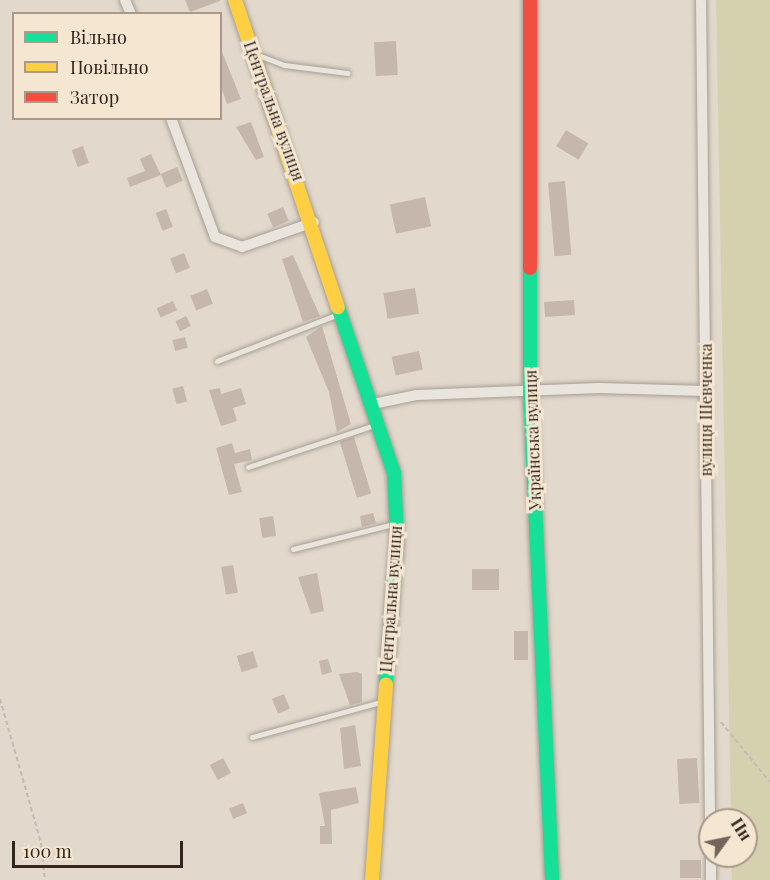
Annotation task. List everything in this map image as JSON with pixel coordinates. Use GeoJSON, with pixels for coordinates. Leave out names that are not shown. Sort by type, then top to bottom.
{"type":"FeatureCollection","features":[{"type":"Feature","properties":{"kind":"street","name":"Центральна вулиця"},"geometry":{"type":"LineString","coordinates":[[235,0],[314,222],[381,423],[394,473],[396,523],[372,880]]}},
{"type":"Feature","properties":{"kind":"street","name":"Українська вулиця"},"geometry":{"type":"LineString","coordinates":[[530,0],[530,393],[552,880]]}},
{"type":"Feature","properties":{"kind":"street","name":"вулиця Шевченка"},"geometry":{"type":"LineString","coordinates":[[701,0],[710,808]]}},
{"type":"Feature","properties":{"kind":"street"},"geometry":{"type":"LineString","coordinates":[[172,120],[215,237],[242,247],[314,222]]}},
{"type":"Feature","properties":{"kind":"street"},"geometry":{"type":"LineString","coordinates":[[373,404],[417,395],[530,393],[599,387],[706,391]]}},
{"type":"Feature","properties":{"kind":"lane"},"geometry":{"type":"LineString","coordinates":[[254,54],[284,65],[348,73]]}},
{"type":"Feature","properties":{"kind":"lane"},"geometry":{"type":"LineString","coordinates":[[217,362],[343,313]]}},
{"type":"Feature","properties":{"kind":"lane"},"geometry":{"type":"LineString","coordinates":[[248,466],[381,423]]}},
{"type":"Feature","properties":{"kind":"lane"},"geometry":{"type":"LineString","coordinates":[[293,549],[396,523]]}},
{"type":"Feature","properties":{"kind":"lane"},"geometry":{"type":"LineString","coordinates":[[252,737],[384,702]]}},
{"type":"Feature","properties":{"kind":"path"},"geometry":{"type":"LineString","coordinates":[[0,699],[41,843],[45,880]]}},
{"type":"Feature","properties":{"kind":"path"},"geometry":{"type":"LineString","coordinates":[[708,705],[770,782]]}},
{"type":"Feature","properties":{"kind":"shaded area"},"geometry":{"type":"Polygon","coordinates":[[[716,0],[770,0],[770,880],[732,880],[732,868],[758,868],[758,808],[731,808],[716,0]]]}},
{"type":"Feature","properties":{"kind":"building"},"geometry":{"type":"Polygon","coordinates":[[[185,0],[220,0],[220,1],[190,12],[185,0]]]}},
{"type":"Feature","properties":{"kind":"building"},"geometry":{"type":"Polygon","coordinates":[[[396,41],[398,75],[376,76],[374,42],[396,41]]]}},
{"type":"Feature","properties":{"kind":"building"},"geometry":{"type":"Polygon","coordinates":[[[222,52],[241,99],[227,104],[222,90],[222,52]]]}},
{"type":"Feature","properties":{"kind":"building"},"geometry":{"type":"Polygon","coordinates":[[[251,122],[264,157],[256,160],[236,127],[251,122]]]}},
{"type":"Feature","properties":{"kind":"building"},"geometry":{"type":"Polygon","coordinates":[[[566,130],[588,143],[579,160],[556,146],[566,130]]]}},
{"type":"Feature","properties":{"kind":"building"},"geometry":{"type":"Polygon","coordinates":[[[83,146],[89,163],[78,167],[72,150],[83,146]]]}},
{"type":"Feature","properties":{"kind":"building"},"geometry":{"type":"Polygon","coordinates":[[[151,154],[161,175],[130,187],[127,178],[145,171],[140,159],[151,154]]]}},
{"type":"Feature","properties":{"kind":"building"},"geometry":{"type":"Polygon","coordinates":[[[177,167],[183,181],[166,188],[160,174],[177,167]]]}},
{"type":"Feature","properties":{"kind":"building"},"geometry":{"type":"Polygon","coordinates":[[[565,181],[571,255],[555,256],[548,182],[565,181]]]}},
{"type":"Feature","properties":{"kind":"building"},"geometry":{"type":"Polygon","coordinates":[[[425,197],[431,226],[396,234],[390,204],[425,197]]]}},
{"type":"Feature","properties":{"kind":"building"},"geometry":{"type":"Polygon","coordinates":[[[283,207],[289,221],[273,227],[267,214],[283,207]]]}},
{"type":"Feature","properties":{"kind":"building"},"geometry":{"type":"Polygon","coordinates":[[[166,209],[173,227],[163,231],[156,213],[166,209]]]}},
{"type":"Feature","properties":{"kind":"building"},"geometry":{"type":"Polygon","coordinates":[[[184,253],[190,268],[176,273],[170,259],[184,253]]]}},
{"type":"Feature","properties":{"kind":"building"},"geometry":{"type":"Polygon","coordinates":[[[293,255],[320,316],[303,322],[282,259],[293,255]]]}},
{"type":"Feature","properties":{"kind":"building"},"geometry":{"type":"Polygon","coordinates":[[[415,288],[419,314],[387,319],[383,293],[415,288]]]}},
{"type":"Feature","properties":{"kind":"building"},"geometry":{"type":"Polygon","coordinates":[[[207,289],[213,304],[196,311],[190,296],[207,289]]]}},
{"type":"Feature","properties":{"kind":"building"},"geometry":{"type":"Polygon","coordinates":[[[574,300],[575,315],[545,317],[544,302],[574,300]]]}},
{"type":"Feature","properties":{"kind":"building"},"geometry":{"type":"Polygon","coordinates":[[[173,301],[177,310],[161,317],[157,308],[173,301]]]}},
{"type":"Feature","properties":{"kind":"building"},"geometry":{"type":"Polygon","coordinates":[[[186,316],[191,326],[180,331],[175,321],[186,316]]]}},
{"type":"Feature","properties":{"kind":"building"},"geometry":{"type":"Polygon","coordinates":[[[322,326],[351,424],[337,432],[329,392],[306,337],[322,326]]]}},
{"type":"Feature","properties":{"kind":"building"},"geometry":{"type":"Polygon","coordinates":[[[185,337],[188,348],[175,351],[172,340],[185,337]]]}},
{"type":"Feature","properties":{"kind":"building"},"geometry":{"type":"Polygon","coordinates":[[[419,351],[423,370],[396,375],[392,357],[419,351]]]}},
{"type":"Feature","properties":{"kind":"building"},"geometry":{"type":"Polygon","coordinates":[[[183,386],[187,401],[177,404],[172,389],[183,386]]]}},
{"type":"Feature","properties":{"kind":"building"},"geometry":{"type":"Polygon","coordinates":[[[220,388],[221,394],[241,388],[246,404],[233,408],[237,421],[221,426],[209,390],[220,388]]]}},
{"type":"Feature","properties":{"kind":"building"},"geometry":{"type":"Polygon","coordinates":[[[354,437],[371,493],[357,498],[340,441],[354,437]]]}},
{"type":"Feature","properties":{"kind":"building"},"geometry":{"type":"Polygon","coordinates":[[[232,443],[235,453],[250,449],[252,460],[234,464],[242,492],[229,495],[216,448],[232,443]]]}},
{"type":"Feature","properties":{"kind":"building"},"geometry":{"type":"Polygon","coordinates":[[[373,513],[376,523],[362,527],[360,516],[373,513]]]}},
{"type":"Feature","properties":{"kind":"building"},"geometry":{"type":"Polygon","coordinates":[[[273,516],[276,536],[262,538],[259,518],[273,516]]]}},
{"type":"Feature","properties":{"kind":"building"},"geometry":{"type":"Polygon","coordinates":[[[233,565],[238,593],[226,595],[221,567],[233,565]]]}},
{"type":"Feature","properties":{"kind":"building"},"geometry":{"type":"Polygon","coordinates":[[[472,569],[499,569],[499,590],[472,590],[472,569]]]}},
{"type":"Feature","properties":{"kind":"building"},"geometry":{"type":"Polygon","coordinates":[[[317,573],[324,611],[311,614],[298,577],[317,573]]]}},
{"type":"Feature","properties":{"kind":"building"},"geometry":{"type":"Polygon","coordinates":[[[514,631],[528,631],[528,660],[514,660],[514,631]]]}},
{"type":"Feature","properties":{"kind":"building"},"geometry":{"type":"Polygon","coordinates":[[[253,651],[258,667],[242,672],[237,656],[253,651]]]}},
{"type":"Feature","properties":{"kind":"building"},"geometry":{"type":"Polygon","coordinates":[[[328,659],[332,672],[322,675],[319,661],[328,659]]]}},
{"type":"Feature","properties":{"kind":"building"},"geometry":{"type":"Polygon","coordinates":[[[357,672],[362,674],[362,702],[350,705],[339,674],[357,672]]]}},
{"type":"Feature","properties":{"kind":"building"},"geometry":{"type":"Polygon","coordinates":[[[284,694],[290,709],[278,714],[272,699],[284,694]]]}},
{"type":"Feature","properties":{"kind":"building"},"geometry":{"type":"Polygon","coordinates":[[[355,725],[361,766],[344,769],[340,728],[355,725]]]}},
{"type":"Feature","properties":{"kind":"building"},"geometry":{"type":"Polygon","coordinates":[[[223,758],[231,773],[218,780],[210,765],[223,758]]]}},
{"type":"Feature","properties":{"kind":"building"},"geometry":{"type":"Polygon","coordinates":[[[697,758],[699,803],[679,804],[677,759],[697,758]]]}},
{"type":"Feature","properties":{"kind":"building"},"geometry":{"type":"Polygon","coordinates":[[[356,787],[359,803],[331,810],[332,844],[320,844],[320,826],[325,826],[319,793],[356,787]]]}},
{"type":"Feature","properties":{"kind":"building"},"geometry":{"type":"Polygon","coordinates":[[[243,803],[247,813],[233,819],[229,809],[243,803]]]}},
{"type":"Feature","properties":{"kind":"building"},"geometry":{"type":"Polygon","coordinates":[[[680,860],[698,860],[701,878],[680,878],[680,860]]]}},
{"type":"Feature","properties":{"kind":"traffic: fast"},"geometry":{"type":"LineString","coordinates":[[530,268],[530,393],[552,880]]}},
{"type":"Feature","properties":{"kind":"traffic: fast"},"geometry":{"type":"LineString","coordinates":[[338,307],[394,473],[397,537],[386,684]]}},
{"type":"Feature","properties":{"kind":"traffic: slow"},"geometry":{"type":"LineString","coordinates":[[235,0],[338,307]]}},
{"type":"Feature","properties":{"kind":"traffic: slow"},"geometry":{"type":"LineString","coordinates":[[372,880],[386,684]]}},
{"type":"Feature","properties":{"kind":"traffic: jam"},"geometry":{"type":"LineString","coordinates":[[530,0],[530,268]]}}]}
